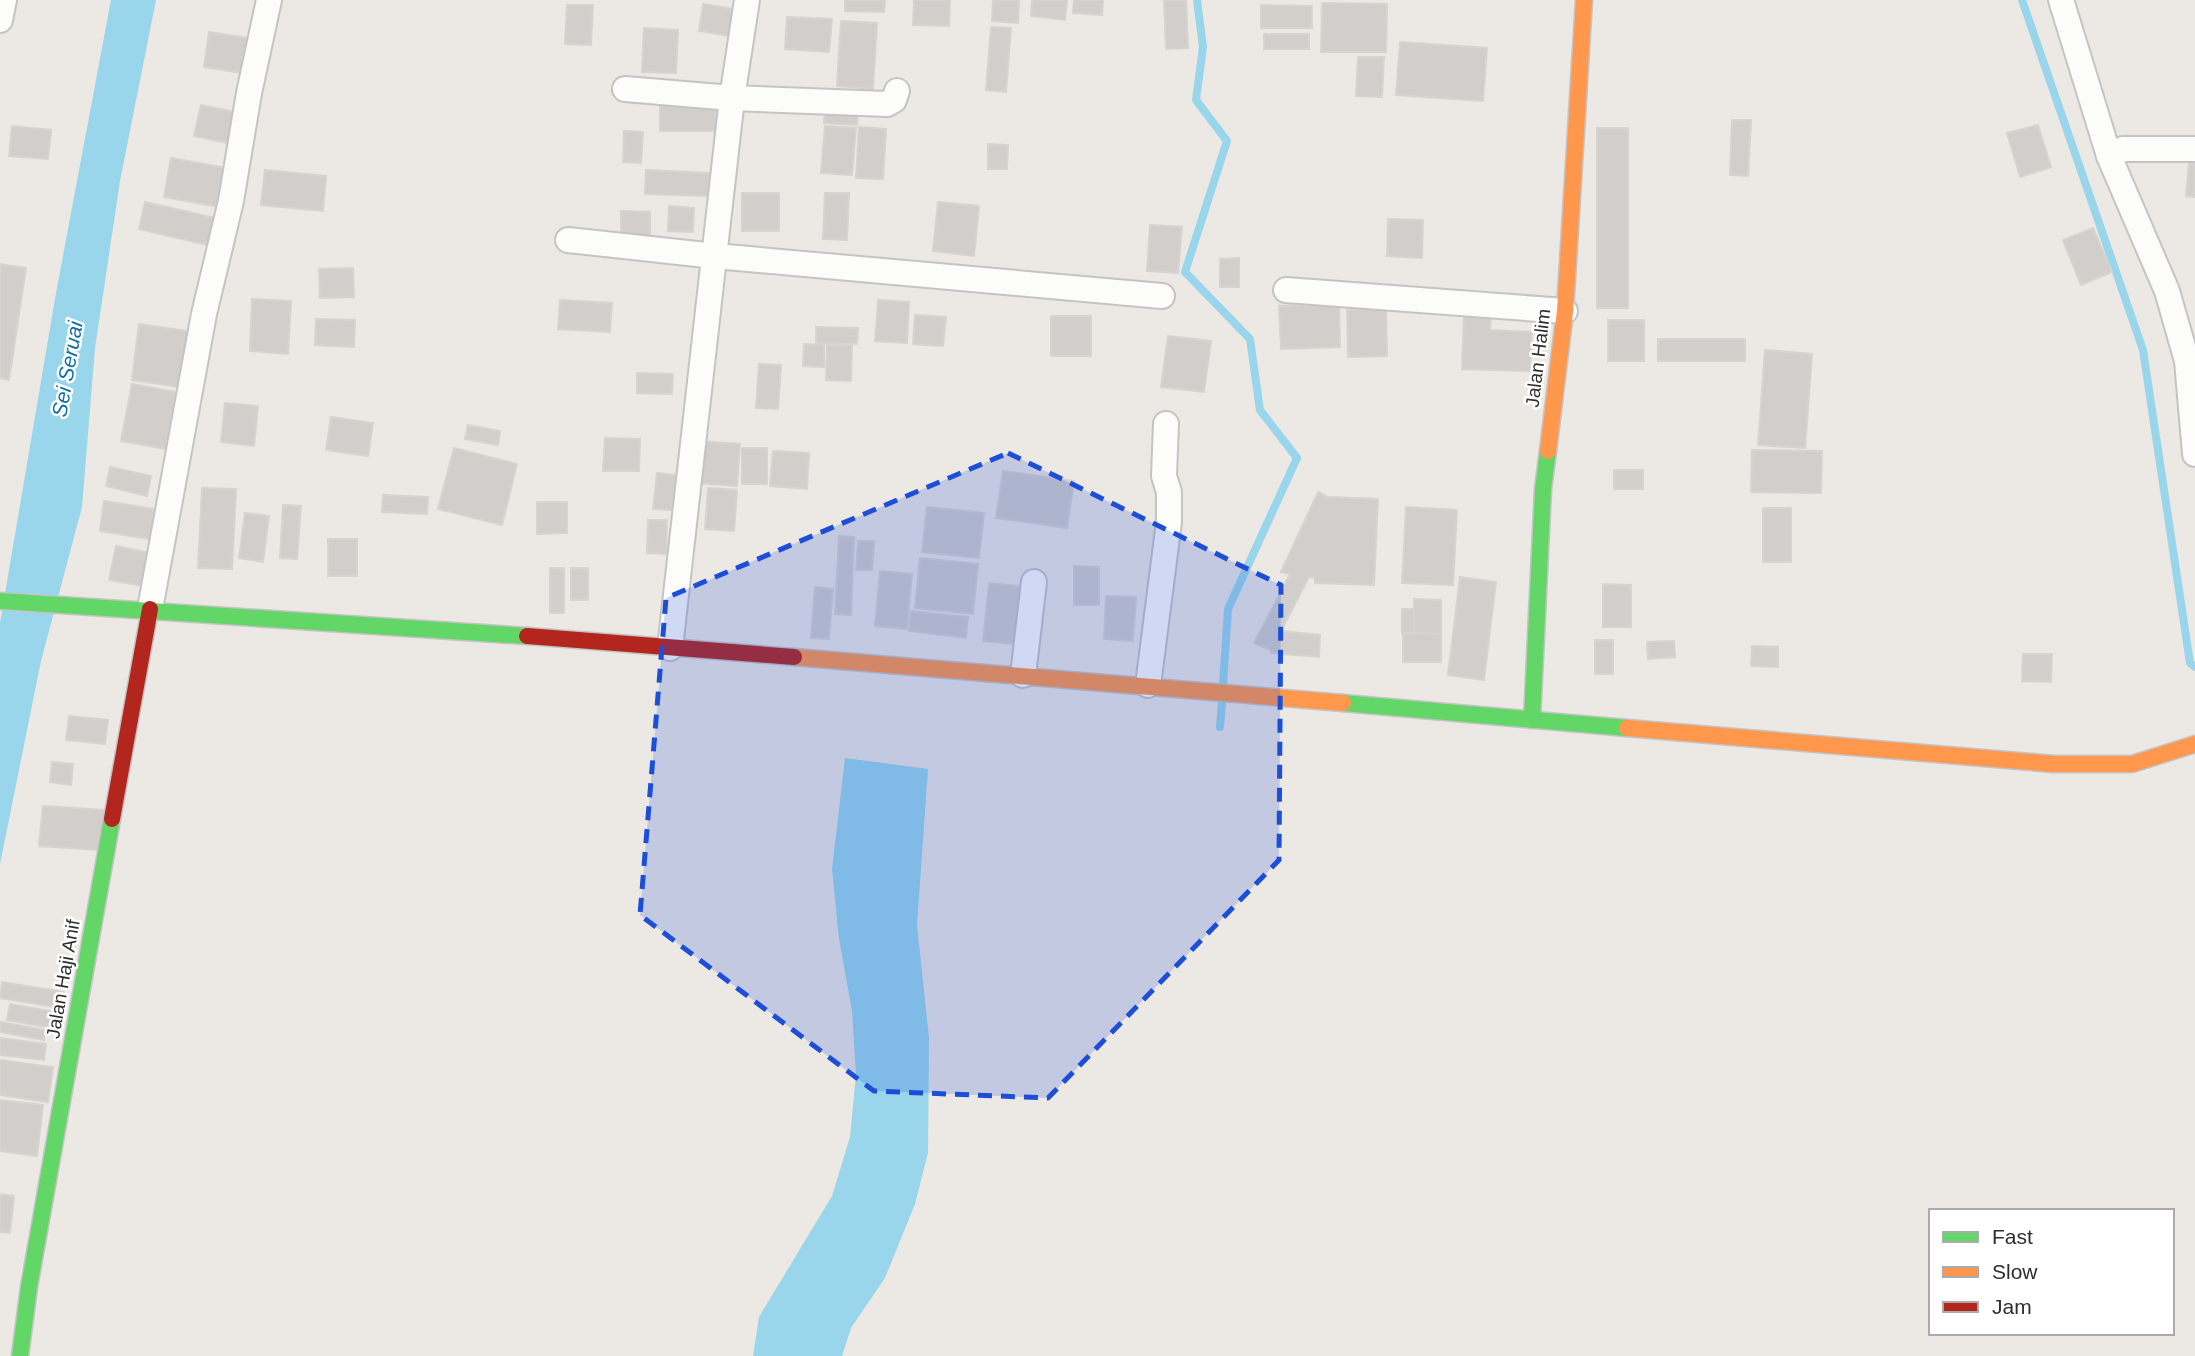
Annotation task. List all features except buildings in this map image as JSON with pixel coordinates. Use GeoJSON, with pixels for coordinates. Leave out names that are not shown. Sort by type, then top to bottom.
{"type":"FeatureCollection","features":[{"type":"Feature","properties":{"kind":"main road","name":"Jalan Halim"},"geometry":{"type":"LineString","coordinates":[[1532,720],[1543,489],[1565,312],[1584,0]]}},
{"type":"Feature","properties":{"kind":"main road"},"geometry":{"type":"LineString","coordinates":[[0,601],[1023,675],[2054,764],[2132,764],[2195,744]]}},
{"type":"Feature","properties":{"kind":"main road","name":"Jalan Haji Anif"},"geometry":{"type":"LineString","coordinates":[[20,1356],[29,1287],[150,610]]}},
{"type":"Feature","properties":{"kind":"street"},"geometry":{"type":"LineString","coordinates":[[0,20],[4,0]]}},
{"type":"Feature","properties":{"kind":"street"},"geometry":{"type":"LineString","coordinates":[[150,610],[204,314],[231,201],[249,93],[269,0]]}},
{"type":"Feature","properties":{"kind":"street"},"geometry":{"type":"LineString","coordinates":[[670,648],[732,98],[747,0]]}},
{"type":"Feature","properties":{"kind":"street"},"geometry":{"type":"LineString","coordinates":[[2062,0],[2109,156],[2167,291],[2187,361],[2195,454]]}},
{"type":"Feature","properties":{"kind":"street"},"geometry":{"type":"LineString","coordinates":[[625,89],[732,98],[887,104],[894,100],[897,92]]}},
{"type":"Feature","properties":{"kind":"street"},"geometry":{"type":"LineString","coordinates":[[2109,156],[2123,149],[2195,149]]}},
{"type":"Feature","properties":{"kind":"street"},"geometry":{"type":"LineString","coordinates":[[568,240],[715,256],[1162,296]]}},
{"type":"Feature","properties":{"kind":"street"},"geometry":{"type":"LineString","coordinates":[[1286,290],[1565,312]]}},
{"type":"Feature","properties":{"kind":"street"},"geometry":{"type":"LineString","coordinates":[[1148,685],[1168,522],[1169,492],[1164,476],[1166,424]]}},
{"type":"Feature","properties":{"kind":"street"},"geometry":{"type":"LineString","coordinates":[[1023,675],[1034,582]]}},
{"type":"Feature","properties":{"kind":"highlighted area"},"geometry":{"type":"Polygon","coordinates":[[[1008,453],[1281,585],[1279,860],[1048,1098],[874,1091],[640,915],[666,598],[1008,453]]]}},
{"type":"Feature","properties":{"kind":"water","name":"Sei Seruai"},"geometry":{"type":"Polygon","coordinates":[[[111,0],[156,0],[120,181],[95,348],[82,507],[41,661],[0,864],[0,623],[56,293],[111,0]]]}},
{"type":"Feature","properties":{"kind":"water"},"geometry":{"type":"Polygon","coordinates":[[[845,758],[928,769],[917,925],[929,1038],[928,1153],[915,1204],[885,1278],[851,1328],[842,1356],[753,1356],[759,1317],[832,1196],[850,1137],[856,1075],[852,1011],[839,939],[832,869],[845,758]]]}},
{"type":"Feature","properties":{"kind":"waterway"},"geometry":{"type":"LineString","coordinates":[[1197,0],[1203,47],[1196,100],[1227,141],[1185,272],[1250,339],[1260,410],[1297,458],[1228,609],[1223,685]]}},
{"type":"Feature","properties":{"kind":"waterway"},"geometry":{"type":"LineString","coordinates":[[2022,0],[2143,350],[2190,663],[2195,667]]}},
{"type":"Feature","properties":{"kind":"waterway"},"geometry":{"type":"LineString","coordinates":[[1220,727],[1222,702]]}},
{"type":"Feature","properties":{"kind":"traffic: fast"},"geometry":{"type":"LineString","coordinates":[[1532,720],[1543,489],[1548,451]]}},
{"type":"Feature","properties":{"kind":"traffic: fast"},"geometry":{"type":"LineString","coordinates":[[0,601],[527,636]]}},
{"type":"Feature","properties":{"kind":"traffic: fast"},"geometry":{"type":"LineString","coordinates":[[1343,703],[1627,728]]}},
{"type":"Feature","properties":{"kind":"traffic: fast"},"geometry":{"type":"LineString","coordinates":[[20,1356],[29,1287],[112,819]]}},
{"type":"Feature","properties":{"kind":"traffic: slow"},"geometry":{"type":"LineString","coordinates":[[1548,451],[1565,311],[1584,0]]}},
{"type":"Feature","properties":{"kind":"traffic: slow"},"geometry":{"type":"LineString","coordinates":[[794,657],[1343,703]]}},
{"type":"Feature","properties":{"kind":"traffic: slow"},"geometry":{"type":"LineString","coordinates":[[1627,728],[2054,764],[2132,764],[2195,744]]}},
{"type":"Feature","properties":{"kind":"traffic: jam"},"geometry":{"type":"LineString","coordinates":[[112,819],[150,609]]}},
{"type":"Feature","properties":{"kind":"traffic: jam"},"geometry":{"type":"LineString","coordinates":[[527,636],[794,657]]}}]}
